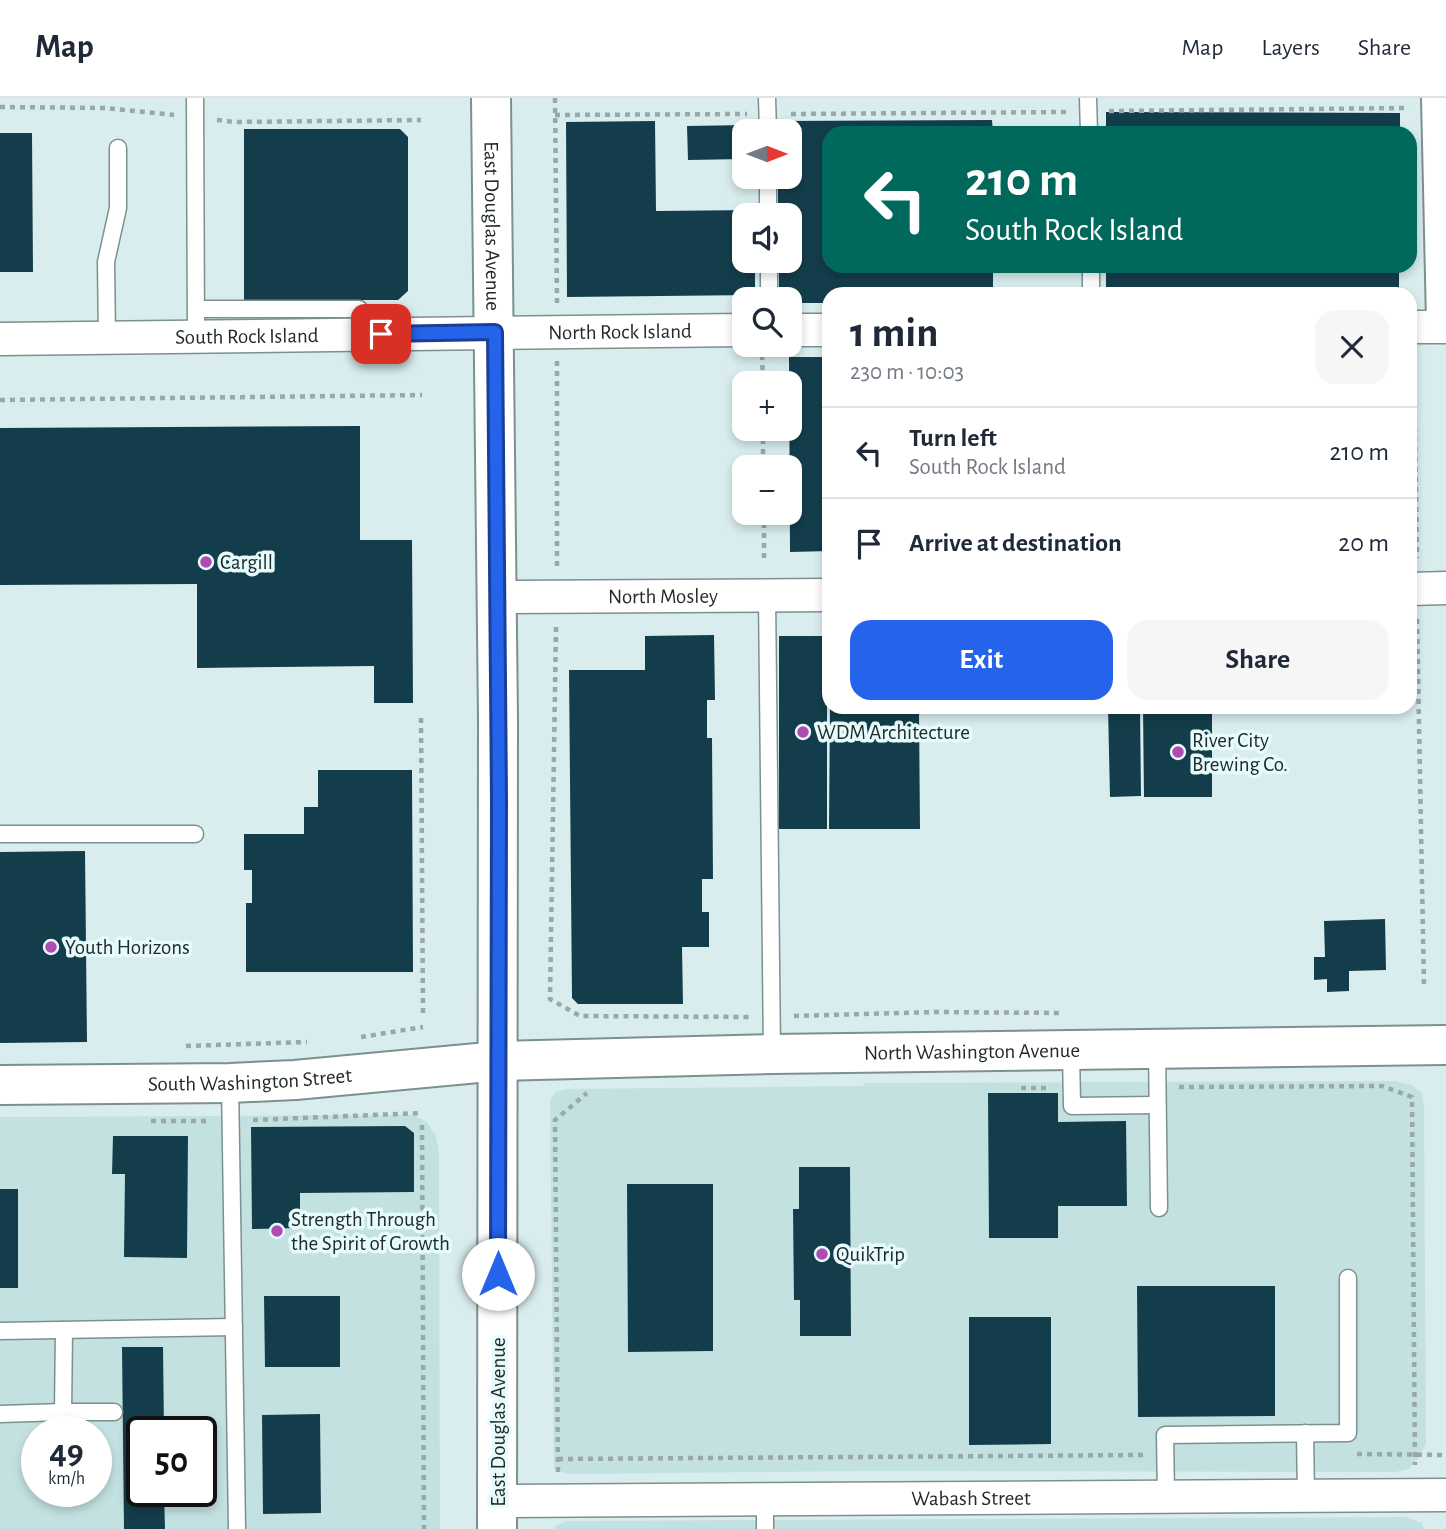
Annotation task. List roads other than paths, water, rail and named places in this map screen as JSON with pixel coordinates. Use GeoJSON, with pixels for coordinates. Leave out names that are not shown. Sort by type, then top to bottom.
{"type":"FeatureCollection","features":[{"type":"Feature","properties":{"kind":"main road","name":"East Douglas Avenue"},"geometry":{"type":"LineString","coordinates":[[491,98],[499,1061],[497,1515]]}},
{"type":"Feature","properties":{"kind":"main road"},"geometry":{"type":"LineString","coordinates":[[1421,103],[1429,325]]}},
{"type":"Feature","properties":{"kind":"main road","name":"North Washington Avenue"},"geometry":{"type":"LineString","coordinates":[[499,1061],[772,1054],[1446,1045]]}},
{"type":"Feature","properties":{"kind":"main road","name":"South Washington Street"},"geometry":{"type":"LineString","coordinates":[[0,1084],[230,1083],[307,1079],[499,1061]]}},
{"type":"Feature","properties":{"kind":"street","name":"South Rock Island"},"geometry":{"type":"LineString","coordinates":[[0,339],[107,337],[196,323],[381,334],[495,332]]}},
{"type":"Feature","properties":{"kind":"street"},"geometry":{"type":"LineString","coordinates":[[802,330],[822,330]]}},
{"type":"Feature","properties":{"kind":"street","name":"North Rock Island"},"geometry":{"type":"LineString","coordinates":[[495,332],[557,332],[732,341]]}},
{"type":"Feature","properties":{"kind":"street","name":"North Mosley"},"geometry":{"type":"LineString","coordinates":[[497,597],[822,595]]}},
{"type":"Feature","properties":{"kind":"street","name":"Wabash Street"},"geometry":{"type":"LineString","coordinates":[[497,1515],[558,1500],[765,1514],[1166,1496],[1431,1495]]}},
{"type":"Feature","properties":{"kind":"lane"},"geometry":{"type":"LineString","coordinates":[[195,98],[196,323]]}},
{"type":"Feature","properties":{"kind":"lane"},"geometry":{"type":"LineString","coordinates":[[1088,105],[1089,126]]}},
{"type":"Feature","properties":{"kind":"lane"},"geometry":{"type":"LineString","coordinates":[[107,337],[106,262],[118,208],[118,148]]}},
{"type":"Feature","properties":{"kind":"lane"},"geometry":{"type":"LineString","coordinates":[[767,595],[772,1054]]}},
{"type":"Feature","properties":{"kind":"lane"},"geometry":{"type":"LineString","coordinates":[[0,834],[195,834]]}},
{"type":"Feature","properties":{"kind":"lane"},"geometry":{"type":"LineString","coordinates":[[1157,1049],[1159,1208]]}},
{"type":"Feature","properties":{"kind":"lane"},"geometry":{"type":"LineString","coordinates":[[1071,1050],[1072,1106],[1157,1105]]}},
{"type":"Feature","properties":{"kind":"lane"},"geometry":{"type":"LineString","coordinates":[[230,1083],[237,1529]]}},
{"type":"Feature","properties":{"kind":"lane"},"geometry":{"type":"LineString","coordinates":[[1166,1496],[1165,1435],[1348,1433],[1348,1278]]}},
{"type":"Feature","properties":{"kind":"lane"},"geometry":{"type":"LineString","coordinates":[[0,1331],[234,1327]]}},
{"type":"Feature","properties":{"kind":"lane"},"geometry":{"type":"LineString","coordinates":[[63,1412],[64,1330]]}},
{"type":"Feature","properties":{"kind":"lane"},"geometry":{"type":"LineString","coordinates":[[0,1414],[114,1412]]}},
{"type":"Feature","properties":{"kind":"lane"},"geometry":{"type":"LineString","coordinates":[[1305,1433],[1306,1496]]}},
{"type":"Feature","properties":{"kind":"place","name":"Cargill"},"geometry":{"type":"Point","coordinates":[206,562]}},
{"type":"Feature","properties":{"kind":"place","name":"WDM Architecture"},"geometry":{"type":"Point","coordinates":[803,732]}},
{"type":"Feature","properties":{"kind":"place","name":"River City Brewing Co."},"geometry":{"type":"Point","coordinates":[1178,752]}},
{"type":"Feature","properties":{"kind":"place","name":"Youth Horizons"},"geometry":{"type":"Point","coordinates":[51,947]}},
{"type":"Feature","properties":{"kind":"place","name":"Strength Through the Spirit of Growth"},"geometry":{"type":"Point","coordinates":[277,1231]}},
{"type":"Feature","properties":{"kind":"place","name":"QuikTrip"},"geometry":{"type":"Point","coordinates":[822,1254]}}]}
